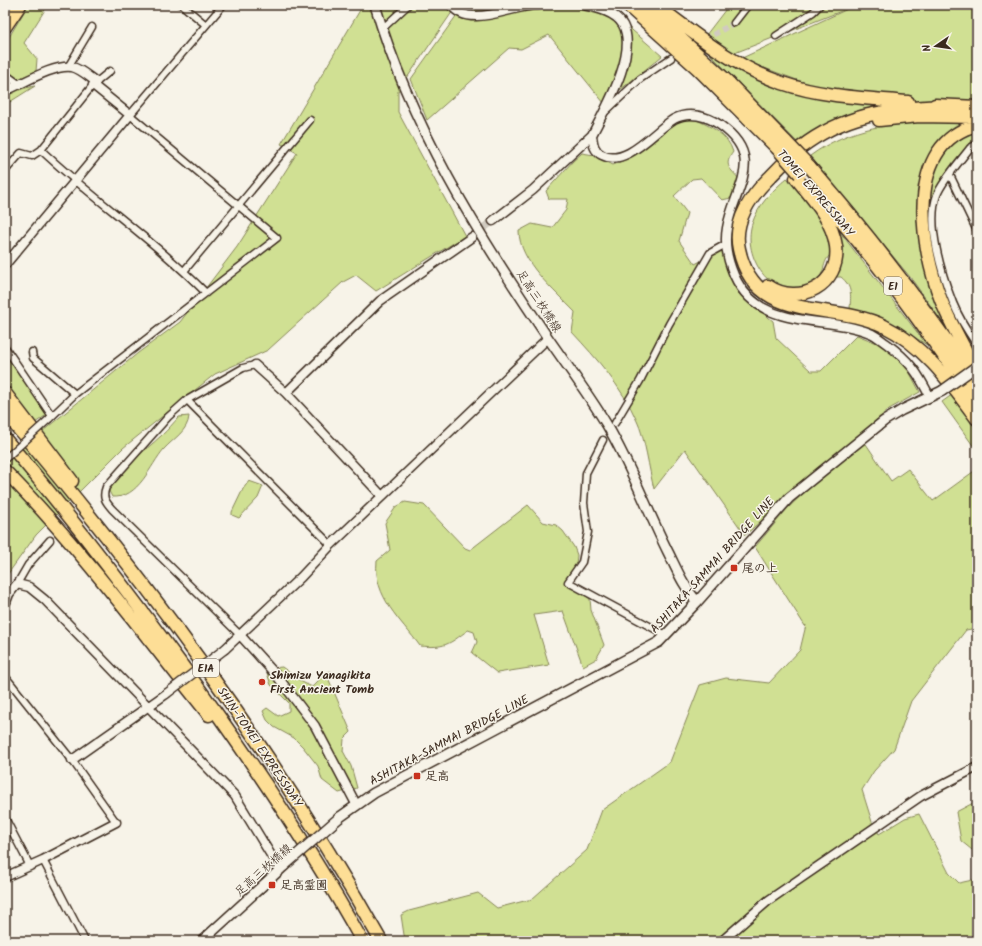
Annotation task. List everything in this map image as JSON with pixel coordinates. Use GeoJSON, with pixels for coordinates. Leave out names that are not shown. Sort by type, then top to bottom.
{"type":"FeatureCollection","features":[{"type":"Feature","properties":{"kind":"highway"},"geometry":{"type":"LineString","coordinates":[[6,25],[20,5]]}},
{"type":"Feature","properties":{"kind":"highway","name":"TOMEI EXPRESSWAY"},"geometry":{"type":"LineString","coordinates":[[627,5],[697,68],[778,148],[801,173],[858,240],[901,296],[943,353],[977,405]]}},
{"type":"Feature","properties":{"kind":"highway","name":"TOMEI EXPRESSWAY"},"geometry":{"type":"LineString","coordinates":[[644,5],[727,81],[778,148]]}},
{"type":"Feature","properties":{"kind":"highway"},"geometry":{"type":"LineString","coordinates":[[656,5],[732,60],[782,84],[838,96],[941,106],[977,107]]}},
{"type":"Feature","properties":{"kind":"highway"},"geometry":{"type":"LineString","coordinates":[[941,106],[893,109],[858,117],[825,131],[799,149],[766,181],[746,207],[739,224],[738,244],[742,264],[752,282],[765,294],[782,303],[816,310],[853,315],[885,326],[909,342],[930,359],[951,383],[977,419]]}},
{"type":"Feature","properties":{"kind":"highway"},"geometry":{"type":"LineString","coordinates":[[801,173],[827,219],[834,237],[836,253],[833,268],[824,281],[806,293],[790,295],[776,291],[757,276],[748,260],[745,240],[747,222],[755,206],[783,173],[806,152],[826,139],[860,124],[902,116],[977,116]]}},
{"type":"Feature","properties":{"kind":"highway"},"geometry":{"type":"LineString","coordinates":[[977,126],[961,131],[952,137],[936,155],[926,179],[924,204],[927,245],[936,285],[947,315],[977,371]]}},
{"type":"Feature","properties":{"kind":"highway","name":"TOMEI EXPRESSWAY"},"geometry":{"type":"LineString","coordinates":[[801,173],[873,242],[902,278],[977,384]]}},
{"type":"Feature","properties":{"kind":"highway"},"geometry":{"type":"LineString","coordinates":[[5,393],[123,547],[166,607],[199,658]]}},
{"type":"Feature","properties":{"kind":"highway","name":"SHIN-TOMEI EXPRESSWAY"},"geometry":{"type":"LineString","coordinates":[[5,413],[134,571],[199,658],[289,788],[326,846],[381,941]]}},
{"type":"Feature","properties":{"kind":"highway","name":"SHIN-TOMEI EXPRESSWAY"},"geometry":{"type":"LineString","coordinates":[[5,439],[51,493],[138,605],[215,711],[319,866],[362,941]]}},
{"type":"Feature","properties":{"kind":"highway"},"geometry":{"type":"LineString","coordinates":[[5,471],[22,488],[94,572],[210,716],[319,866]]}},
{"type":"Feature","properties":{"kind":"main road","name":"足高三枚橋線"},"geometry":{"type":"LineString","coordinates":[[375,5],[398,72],[424,133],[459,197],[548,338],[587,392],[608,426],[627,462],[659,534],[686,589],[697,602]]}},
{"type":"Feature","properties":{"kind":"main road","name":"ASHITAKA-SAMMAI BRIDGE LINE"},"geometry":{"type":"LineString","coordinates":[[340,816],[356,804],[431,763],[659,642],[697,602],[789,498],[884,421],[902,410],[942,391],[977,366]]}},
{"type":"Feature","properties":{"kind":"main road","name":"足高三枚橋線"},"geometry":{"type":"LineString","coordinates":[[202,941],[340,816]]}},
{"type":"Feature","properties":{"kind":"street"},"geometry":{"type":"LineString","coordinates":[[182,5],[206,25]]}},
{"type":"Feature","properties":{"kind":"street"},"geometry":{"type":"LineString","coordinates":[[5,265],[223,5]]}},
{"type":"Feature","properties":{"kind":"street"},"geometry":{"type":"LineString","coordinates":[[382,29],[408,5]]}},
{"type":"Feature","properties":{"kind":"street"},"geometry":{"type":"LineString","coordinates":[[451,5],[460,14],[468,17],[478,17],[528,5],[538,5]]}},
{"type":"Feature","properties":{"kind":"street"},"geometry":{"type":"LineString","coordinates":[[493,221],[533,190],[592,135],[623,67],[628,50],[623,25],[610,13],[583,5]]}},
{"type":"Feature","properties":{"kind":"street"},"geometry":{"type":"LineString","coordinates":[[734,23],[748,5]]}},
{"type":"Feature","properties":{"kind":"street"},"geometry":{"type":"LineString","coordinates":[[776,36],[813,12],[820,5]]}},
{"type":"Feature","properties":{"kind":"street"},"geometry":{"type":"LineString","coordinates":[[68,67],[92,26]]}},
{"type":"Feature","properties":{"kind":"street"},"geometry":{"type":"LineString","coordinates":[[602,115],[640,80],[671,58]]}},
{"type":"Feature","properties":{"kind":"street"},"geometry":{"type":"LineString","coordinates":[[5,91],[53,70],[68,67],[77,69],[85,74],[96,82],[93,85]]}},
{"type":"Feature","properties":{"kind":"street"},"geometry":{"type":"LineString","coordinates":[[5,171],[21,152],[32,156],[41,150],[93,85],[110,71]]}},
{"type":"Feature","properties":{"kind":"street"},"geometry":{"type":"LineString","coordinates":[[5,74],[20,85]]}},
{"type":"Feature","properties":{"kind":"street"},"geometry":{"type":"LineString","coordinates":[[5,459],[75,394],[277,238],[93,85]]}},
{"type":"Feature","properties":{"kind":"street"},"geometry":{"type":"LineString","coordinates":[[592,135],[593,145],[598,153],[608,158],[616,158],[628,154],[675,119],[690,115],[700,116],[721,126],[739,145],[745,167],[744,178],[730,216],[726,244],[734,275],[740,287],[754,301],[770,312],[784,317],[851,327],[871,333],[912,364],[930,397]]}},
{"type":"Feature","properties":{"kind":"street"},"geometry":{"type":"LineString","coordinates":[[184,271],[310,120]]}},
{"type":"Feature","properties":{"kind":"street"},"geometry":{"type":"LineString","coordinates":[[977,144],[970,148],[937,194],[934,210],[934,227],[939,256],[953,303],[977,345]]}},
{"type":"Feature","properties":{"kind":"street"},"geometry":{"type":"LineString","coordinates":[[41,150],[75,182],[184,271],[206,293]]}},
{"type":"Feature","properties":{"kind":"street"},"geometry":{"type":"LineString","coordinates":[[950,175],[977,231]]}},
{"type":"Feature","properties":{"kind":"street"},"geometry":{"type":"LineString","coordinates":[[286,393],[380,301],[472,237]]}},
{"type":"Feature","properties":{"kind":"street"},"geometry":{"type":"LineString","coordinates":[[614,423],[640,382],[669,324],[710,253],[726,244]]}},
{"type":"Feature","properties":{"kind":"street"},"geometry":{"type":"LineString","coordinates":[[72,760],[148,708],[240,635],[301,577],[330,545],[548,338]]}},
{"type":"Feature","properties":{"kind":"street"},"geometry":{"type":"LineString","coordinates":[[5,346],[50,418]]}},
{"type":"Feature","properties":{"kind":"street"},"geometry":{"type":"LineString","coordinates":[[32,352],[33,358],[75,394]]}},
{"type":"Feature","properties":{"kind":"street"},"geometry":{"type":"LineString","coordinates":[[356,804],[315,726],[286,688],[240,635],[105,501],[104,494],[106,487],[168,417],[188,400],[243,368],[255,365],[286,393],[382,496]]}},
{"type":"Feature","properties":{"kind":"street"},"geometry":{"type":"LineString","coordinates":[[188,400],[330,545]]}},
{"type":"Feature","properties":{"kind":"street"},"geometry":{"type":"LineString","coordinates":[[603,440],[586,473],[584,490],[588,532],[582,562],[568,582],[666,635]]}},
{"type":"Feature","properties":{"kind":"street"},"geometry":{"type":"LineString","coordinates":[[5,605],[9,594],[17,584],[28,565],[50,540]]}},
{"type":"Feature","properties":{"kind":"street"},"geometry":{"type":"LineString","coordinates":[[17,584],[29,587],[45,600],[148,708],[235,796],[282,868]]}},
{"type":"Feature","properties":{"kind":"street"},"geometry":{"type":"LineString","coordinates":[[5,676],[72,760],[116,822],[43,860],[5,877]]}},
{"type":"Feature","properties":{"kind":"street"},"geometry":{"type":"LineString","coordinates":[[722,941],[769,900],[921,796],[977,767]]}},
{"type":"Feature","properties":{"kind":"street"},"geometry":{"type":"LineString","coordinates":[[5,818],[30,866]]}},
{"type":"Feature","properties":{"kind":"street"},"geometry":{"type":"LineString","coordinates":[[43,860],[85,941]]}},
{"type":"Feature","properties":{"kind":"green space"},"geometry":{"type":"Polygon","coordinates":[[[28,5],[48,5],[24,43],[37,59],[36,71],[5,85],[5,44],[28,5]]]}},
{"type":"Feature","properties":{"kind":"green space"},"geometry":{"type":"Polygon","coordinates":[[[363,5],[457,5],[398,91],[398,112],[465,236],[376,291],[356,275],[343,282],[268,350],[215,374],[123,448],[36,535],[5,578],[5,464],[21,449],[138,353],[180,322],[237,247],[297,153],[281,144],[363,5]]]}},
{"type":"Feature","properties":{"kind":"green space"},"geometry":{"type":"Polygon","coordinates":[[[464,5],[603,5],[662,56],[604,103],[549,35],[521,49],[509,48],[427,120],[411,79],[464,5]]]}},
{"type":"Feature","properties":{"kind":"green space"},"geometry":{"type":"Polygon","coordinates":[[[729,5],[977,5],[977,102],[952,106],[824,90],[740,59],[854,6],[732,54],[706,35],[729,5]]]}},
{"type":"Feature","properties":{"kind":"green space"},"geometry":{"type":"Polygon","coordinates":[[[708,52],[730,66],[750,76],[881,106],[828,125],[798,143],[708,52]]]}},
{"type":"Feature","properties":{"kind":"green space"},"geometry":{"type":"Polygon","coordinates":[[[35,86],[5,105],[5,92],[35,86]]]}},
{"type":"Feature","properties":{"kind":"green space"},"geometry":{"type":"Polygon","coordinates":[[[695,119],[718,132],[727,140],[733,152],[728,164],[740,180],[731,198],[722,200],[701,178],[692,179],[674,196],[687,213],[679,241],[695,264],[724,249],[738,293],[773,321],[776,338],[811,371],[821,371],[857,335],[882,345],[905,364],[920,392],[889,409],[745,535],[685,449],[654,489],[640,428],[631,409],[608,374],[572,332],[575,312],[548,285],[531,265],[521,243],[519,231],[532,224],[552,228],[566,210],[568,199],[549,199],[546,191],[582,153],[594,155],[613,165],[625,160],[675,122],[695,119]]]}},
{"type":"Feature","properties":{"kind":"green space"},"geometry":{"type":"Polygon","coordinates":[[[941,121],[968,123],[952,130],[940,141],[933,151],[920,195],[951,334],[910,277],[810,156],[840,138],[856,132],[889,125],[941,121]]]}},
{"type":"Feature","properties":{"kind":"green space"},"geometry":{"type":"Polygon","coordinates":[[[977,131],[977,141],[969,145],[948,169],[929,206],[930,188],[934,170],[941,153],[953,140],[977,131]]]}},
{"type":"Feature","properties":{"kind":"green space"},"geometry":{"type":"Polygon","coordinates":[[[787,178],[809,204],[821,222],[829,242],[831,254],[825,262],[821,275],[814,283],[807,287],[794,290],[782,288],[771,282],[762,273],[751,249],[750,237],[752,224],[758,211],[771,193],[787,178]]]}},
{"type":"Feature","properties":{"kind":"green space"},"geometry":{"type":"Polygon","coordinates":[[[833,223],[927,345],[900,328],[850,308],[849,287],[845,280],[841,277],[835,277],[837,269],[833,223]]]}},
{"type":"Feature","properties":{"kind":"green space"},"geometry":{"type":"Polygon","coordinates":[[[5,353],[48,414],[35,423],[5,386],[5,353]]]}},
{"type":"Feature","properties":{"kind":"green space"},"geometry":{"type":"Polygon","coordinates":[[[953,394],[977,429],[977,451],[942,402],[953,394]]]}},
{"type":"Feature","properties":{"kind":"green space"},"geometry":{"type":"Polygon","coordinates":[[[189,416],[186,426],[164,449],[137,487],[130,493],[112,497],[109,491],[126,467],[164,433],[179,417],[189,416]]]}},
{"type":"Feature","properties":{"kind":"green space"},"geometry":{"type":"Polygon","coordinates":[[[864,441],[891,481],[908,469],[933,501],[977,469],[977,628],[966,630],[911,701],[894,749],[874,771],[862,790],[872,822],[879,834],[905,818],[919,814],[949,873],[959,883],[977,879],[977,941],[407,941],[404,935],[401,915],[409,911],[478,893],[497,908],[532,899],[587,850],[602,810],[670,762],[700,685],[726,678],[769,683],[800,650],[806,625],[805,626],[755,547],[787,509],[814,483],[864,441]]]}},
{"type":"Feature","properties":{"kind":"green space"},"geometry":{"type":"Polygon","coordinates":[[[249,481],[263,486],[258,498],[239,518],[232,515],[232,512],[243,489],[249,481]]]}},
{"type":"Feature","properties":{"kind":"green space"},"geometry":{"type":"Polygon","coordinates":[[[405,502],[424,505],[465,548],[470,550],[528,505],[543,522],[556,525],[563,531],[574,547],[577,555],[576,564],[566,581],[590,599],[591,610],[604,645],[596,659],[583,666],[563,611],[534,615],[549,665],[497,673],[472,653],[477,642],[474,632],[468,630],[451,642],[441,646],[420,646],[397,617],[384,597],[379,586],[377,574],[377,561],[390,550],[385,523],[396,507],[405,502]]]}},
{"type":"Feature","properties":{"kind":"green space"},"geometry":{"type":"Polygon","coordinates":[[[282,667],[302,682],[312,687],[326,673],[331,671],[329,680],[351,732],[344,739],[343,751],[351,766],[357,788],[339,793],[322,780],[318,766],[303,747],[294,738],[274,727],[267,720],[263,711],[267,708],[278,716],[289,711],[289,703],[271,685],[267,673],[272,668],[282,667]]]}},
{"type":"Feature","properties":{"kind":"green space"},"geometry":{"type":"Polygon","coordinates":[[[977,801],[977,854],[961,841],[956,812],[977,801]]]}},
{"type":"Feature","properties":{"kind":"tunnel"},"geometry":{"type":"LineString","coordinates":[[690,48],[734,23]]}},
{"type":"Feature","properties":{"kind":"tunnel"},"geometry":{"type":"LineString","coordinates":[[474,235],[493,221]]}},
{"type":"Feature","properties":{"kind":"place","name":"尾の上"},"geometry":{"type":"Point","coordinates":[734,568]}},
{"type":"Feature","properties":{"kind":"place","name":"Shimizu Yanagikita First Ancient Tomb"},"geometry":{"type":"Point","coordinates":[262,682]}},
{"type":"Feature","properties":{"kind":"place","name":"足高"},"geometry":{"type":"Point","coordinates":[417,776]}},
{"type":"Feature","properties":{"kind":"place","name":"足高霊園"},"geometry":{"type":"Point","coordinates":[272,885]}}]}
